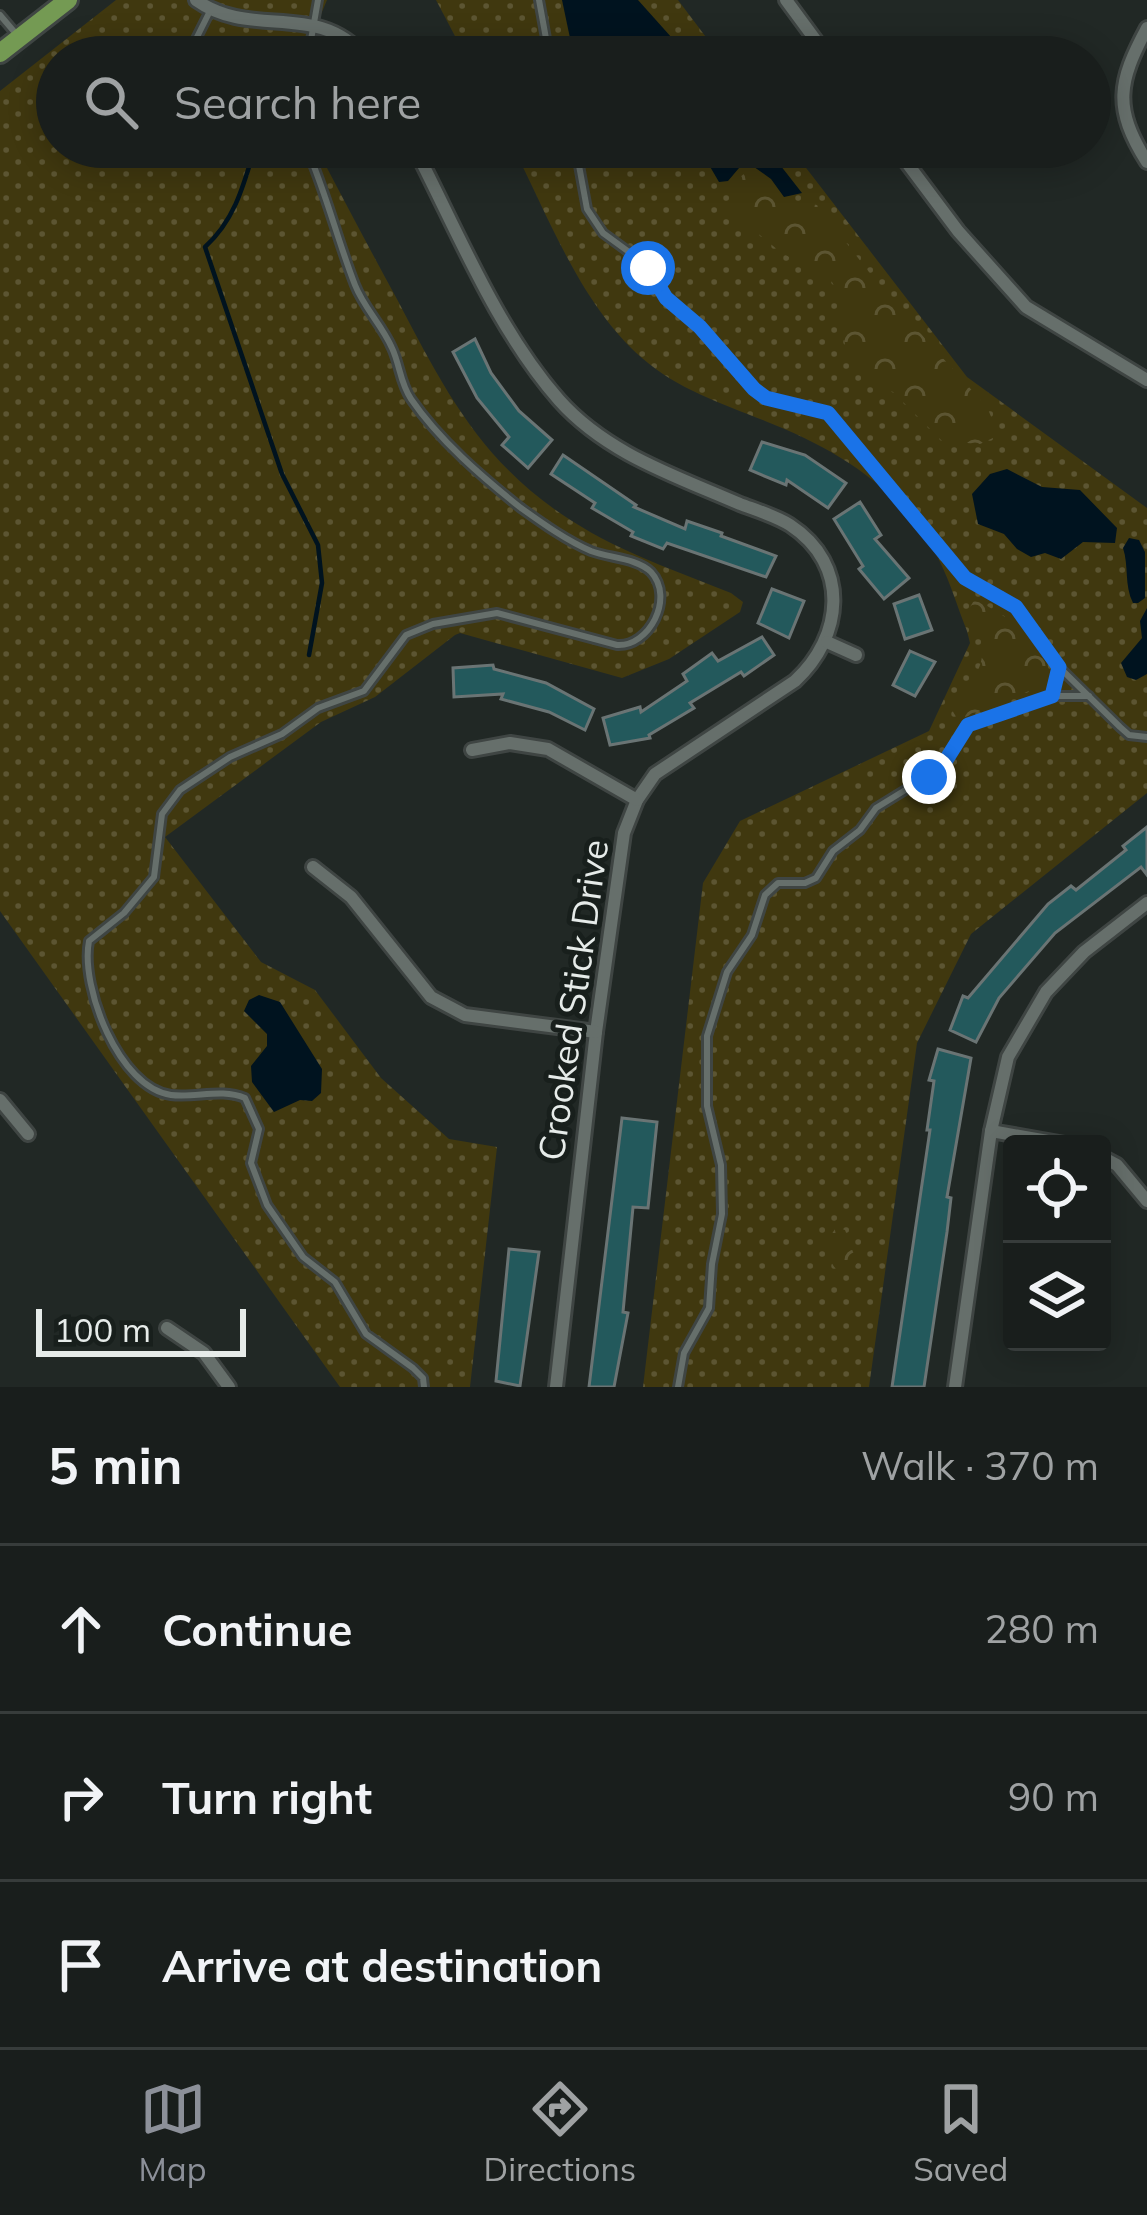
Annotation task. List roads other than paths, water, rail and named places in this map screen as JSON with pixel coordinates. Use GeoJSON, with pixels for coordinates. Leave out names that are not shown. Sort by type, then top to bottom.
{"type":"FeatureCollection","features":[{"type":"Feature","properties":{"kind":"main road"},"geometry":{"type":"LineString","coordinates":[[0,53],[68,0]]}},
{"type":"Feature","properties":{"kind":"street"},"geometry":{"type":"LineString","coordinates":[[196,0],[236,16],[290,14],[314,19],[346,36]]}},
{"type":"Feature","properties":{"kind":"street"},"geometry":{"type":"LineString","coordinates":[[786,0],[813,36]]}},
{"type":"Feature","properties":{"kind":"street"},"geometry":{"type":"LineString","coordinates":[[1147,28],[1128,64],[1122,94],[1130,135],[1147,162]]}},
{"type":"Feature","properties":{"kind":"street"},"geometry":{"type":"LineString","coordinates":[[425,168],[520,350],[562,404],[625,454],[791,525],[816,550],[832,584],[834,621],[827,642],[856,655]]}},
{"type":"Feature","properties":{"kind":"street"},"geometry":{"type":"LineString","coordinates":[[911,168],[958,231],[1026,307],[1147,380]]}},
{"type":"Feature","properties":{"kind":"street","name":"Crooked Stick Drive"},"geometry":{"type":"LineString","coordinates":[[556,1387],[624,833],[656,774],[795,681],[814,664],[827,642]]}},
{"type":"Feature","properties":{"kind":"street"},"geometry":{"type":"LineString","coordinates":[[472,750],[510,743],[548,749],[638,800]]}},
{"type":"Feature","properties":{"kind":"street"},"geometry":{"type":"LineString","coordinates":[[313,867],[351,897],[430,997],[447,1008],[465,1015],[596,1032]]}},
{"type":"Feature","properties":{"kind":"street"},"geometry":{"type":"LineString","coordinates":[[955,1387],[991,1131],[1009,1057],[1038,1002],[1084,952],[1147,903]]}},
{"type":"Feature","properties":{"kind":"street"},"geometry":{"type":"LineString","coordinates":[[0,1100],[28,1134]]}},
{"type":"Feature","properties":{"kind":"street"},"geometry":{"type":"LineString","coordinates":[[991,1131],[1014,1135]]}},
{"type":"Feature","properties":{"kind":"street"},"geometry":{"type":"LineString","coordinates":[[1111,1162],[1147,1201]]}},
{"type":"Feature","properties":{"kind":"street"},"geometry":{"type":"LineString","coordinates":[[166,1328],[204,1353],[229,1387]]}},
{"type":"Feature","properties":{"kind":"lane"},"geometry":{"type":"LineString","coordinates":[[311,36],[318,0]]}},
{"type":"Feature","properties":{"kind":"lane"},"geometry":{"type":"LineString","coordinates":[[539,0],[546,36]]}},
{"type":"Feature","properties":{"kind":"lane"},"geometry":{"type":"LineString","coordinates":[[198,36],[212,8]]}},
{"type":"Feature","properties":{"kind":"lane"},"geometry":{"type":"LineString","coordinates":[[0,15],[20,38]]}},
{"type":"Feature","properties":{"kind":"lane"},"geometry":{"type":"LineString","coordinates":[[314,168],[359,294],[389,341],[414,404],[459,453],[524,510],[584,548],[641,565],[654,575],[659,592],[648,633],[640,642],[626,646],[497,613],[433,624],[406,635],[364,691],[318,708],[282,734],[230,758],[180,790],[162,814],[154,877],[124,914],[89,941],[85,961],[90,994],[124,1058],[148,1084],[169,1095],[229,1092],[245,1098],[260,1130],[250,1163],[267,1205],[303,1257],[335,1282],[366,1334],[413,1368],[423,1378],[424,1387]]}},
{"type":"Feature","properties":{"kind":"lane"},"geometry":{"type":"LineString","coordinates":[[579,168],[587,209],[610,241],[644,263],[666,298],[700,327],[754,389],[766,398],[828,413],[965,578],[1016,607],[1059,667],[1130,735],[1147,737]]}},
{"type":"Feature","properties":{"kind":"lane"},"geometry":{"type":"LineString","coordinates":[[1052,696],[1059,667]]}},
{"type":"Feature","properties":{"kind":"lane"},"geometry":{"type":"LineString","coordinates":[[678,1387],[688,1343],[709,1308],[722,1214],[722,1165],[707,1106],[707,1036],[727,972],[752,935],[765,895],[778,883],[816,878],[833,850],[860,830],[876,808],[940,768],[968,725],[1052,696],[1089,696]]}},
{"type":"Feature","properties":{"kind":"water"},"geometry":{"type":"Polygon","coordinates":[[[562,0],[638,0],[670,36],[570,36],[562,0]]]}},
{"type":"Feature","properties":{"kind":"water"},"geometry":{"type":"Polygon","coordinates":[[[711,168],[739,168],[728,181],[719,182],[711,168]]]}},
{"type":"Feature","properties":{"kind":"water"},"geometry":{"type":"Polygon","coordinates":[[[756,168],[782,168],[802,193],[784,197],[756,168]]]}},
{"type":"Feature","properties":{"kind":"water"},"geometry":{"type":"Polygon","coordinates":[[[1007,469],[1042,487],[1080,490],[1117,528],[1115,543],[1083,542],[1061,559],[1045,553],[1031,557],[1004,534],[978,524],[972,494],[990,474],[1007,469]]]}},
{"type":"Feature","properties":{"kind":"water"},"geometry":{"type":"Polygon","coordinates":[[[1129,538],[1139,540],[1145,552],[1145,598],[1138,603],[1133,603],[1127,582],[1123,548],[1129,538]]]}},
{"type":"Feature","properties":{"kind":"water"},"geometry":{"type":"Polygon","coordinates":[[[1147,608],[1147,674],[1136,680],[1127,677],[1121,663],[1142,638],[1140,621],[1147,608]]]}},
{"type":"Feature","properties":{"kind":"water"},"geometry":{"type":"Polygon","coordinates":[[[259,995],[280,1002],[322,1069],[321,1093],[312,1101],[300,1100],[274,1112],[252,1082],[251,1066],[267,1046],[267,1034],[244,1011],[249,1000],[259,995]]]}},
{"type":"Feature","properties":{"kind":"waterway"},"geometry":{"type":"LineString","coordinates":[[248,168],[231,213],[205,247],[282,474],[318,545],[322,583],[309,655]]}}]}
